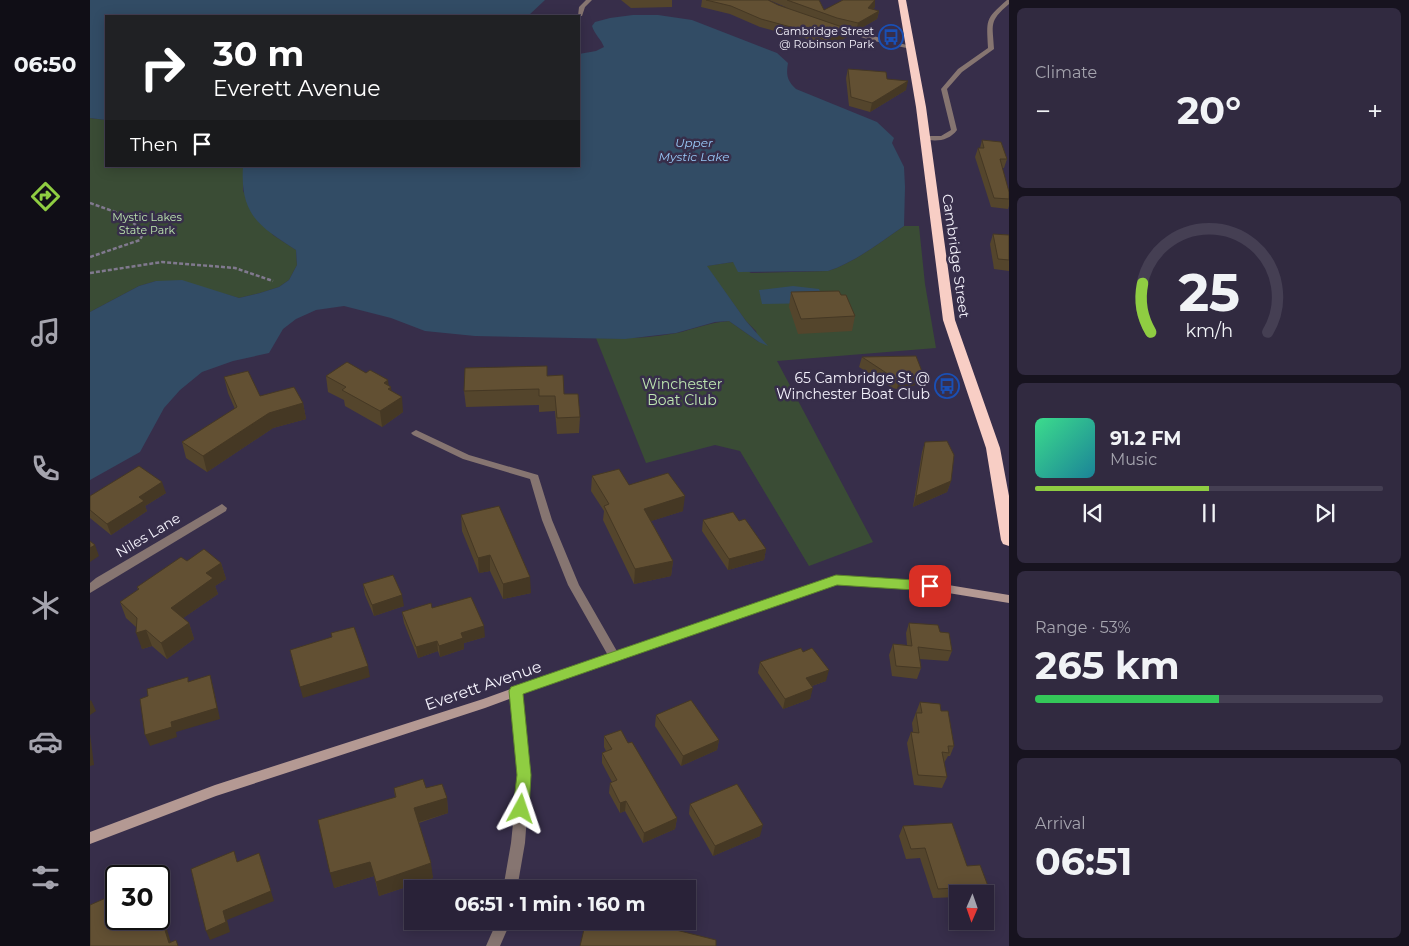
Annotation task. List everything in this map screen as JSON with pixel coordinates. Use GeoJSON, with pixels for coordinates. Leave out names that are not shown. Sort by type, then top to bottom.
{"type":"FeatureCollection","features":[{"type":"Feature","properties":{"kind":"highway","name":"Cambridge Street"},"geometry":{"type":"LineString","coordinates":[[902,0],[925,138],[949,320],[993,448],[1009,540]]}},
{"type":"Feature","properties":{"kind":"street"},"geometry":{"type":"LineString","coordinates":[[580,15],[582,8],[589,0]]}},
{"type":"Feature","properties":{"kind":"street"},"geometry":{"type":"LineString","coordinates":[[925,138],[938,139],[952,134],[954,130],[944,89],[952,76],[961,68],[980,58],[991,49],[989,31],[991,22],[995,13],[1009,1]]}},
{"type":"Feature","properties":{"kind":"street"},"geometry":{"type":"LineString","coordinates":[[829,26],[876,40],[910,47]]}},
{"type":"Feature","properties":{"kind":"street"},"geometry":{"type":"LineString","coordinates":[[416,433],[466,457],[534,477],[547,520],[574,585],[614,656]]}},
{"type":"Feature","properties":{"kind":"street","name":"Niles Lane"},"geometry":{"type":"LineString","coordinates":[[90,589],[222,508]]}},
{"type":"Feature","properties":{"kind":"street","name":"Everett Avenue"},"geometry":{"type":"LineString","coordinates":[[90,838],[215,791],[485,703],[614,656],[836,580],[930,586],[1009,599]]}},
{"type":"Feature","properties":{"kind":"street"},"geometry":{"type":"LineString","coordinates":[[512,880],[518,843],[524,775],[516,691]]}},
{"type":"Feature","properties":{"kind":"street"},"geometry":{"type":"LineString","coordinates":[[493,946],[500,930]]}},
{"type":"Feature","properties":{"kind":"path"},"geometry":{"type":"LineString","coordinates":[[90,203],[121,214],[144,231],[140,240],[90,257]]}},
{"type":"Feature","properties":{"kind":"path"},"geometry":{"type":"LineString","coordinates":[[90,273],[162,262],[235,268],[273,281]]}},
{"type":"Feature","properties":{"kind":"green space","name":"Mystic Lakes State Park"},"geometry":{"type":"Polygon","coordinates":[[[90,118],[105,120],[105,167],[243,167],[243,191],[273,235],[296,250],[297,265],[289,280],[279,287],[260,293],[239,298],[211,290],[156,281],[139,286],[90,312],[90,118]]]}},
{"type":"Feature","properties":{"kind":"green space","name":"Winchester Boat Club"},"geometry":{"type":"Polygon","coordinates":[[[904,226],[919,226],[925,284],[936,348],[777,361],[873,542],[809,566],[740,451],[715,445],[646,463],[596,338],[657,336],[729,321],[759,342],[756,331],[746,321],[706,266],[733,262],[751,273],[828,271],[858,257],[904,226]]]}},
{"type":"Feature","properties":{"kind":"water"},"geometry":{"type":"Polygon","coordinates":[[[90,0],[545,0],[529,15],[105,15],[105,120],[90,118],[90,0]]]}},
{"type":"Feature","properties":{"kind":"water","name":"Upper Mystic Lake"},"geometry":{"type":"Polygon","coordinates":[[[633,15],[658,15],[692,20],[777,53],[788,63],[788,77],[796,89],[877,122],[894,138],[892,143],[904,167],[904,226],[858,257],[828,271],[738,272],[733,262],[707,266],[746,321],[768,346],[729,321],[715,322],[676,333],[625,339],[475,336],[425,331],[391,318],[344,306],[316,310],[296,319],[283,329],[269,353],[233,361],[202,372],[180,390],[164,408],[140,452],[90,480],[90,312],[139,286],[156,281],[182,280],[239,298],[279,287],[289,280],[297,265],[296,250],[262,226],[248,207],[243,182],[243,167],[580,167],[580,54],[596,51],[604,47],[592,26],[595,22],[633,15]]]}},
{"type":"Feature","properties":{"kind":"water"},"geometry":{"type":"Polygon","coordinates":[[[793,286],[819,289],[825,303],[762,304],[759,290],[793,286]]]}},
{"type":"Feature","properties":{"kind":"building"},"geometry":{"type":"Polygon","coordinates":[[[706,0],[768,0],[848,29],[826,41],[805,29],[802,30],[761,19],[731,6],[706,0]]]}},
{"type":"Feature","properties":{"kind":"building"},"geometry":{"type":"Polygon","coordinates":[[[787,0],[819,0],[824,10],[843,0],[875,0],[868,8],[879,11],[858,23],[837,18],[787,0]]]}},
{"type":"Feature","properties":{"kind":"building"},"geometry":{"type":"Polygon","coordinates":[[[848,69],[886,72],[887,79],[908,81],[872,103],[851,97],[848,69]]]}},
{"type":"Feature","properties":{"kind":"building"},"geometry":{"type":"Polygon","coordinates":[[[982,140],[1001,142],[1007,159],[1000,159],[1009,192],[1009,199],[994,198],[978,148],[984,148],[982,140]]]}},
{"type":"Feature","properties":{"kind":"building"},"geometry":{"type":"Polygon","coordinates":[[[993,234],[1009,235],[1009,260],[998,259],[993,234]]]}},
{"type":"Feature","properties":{"kind":"building"},"geometry":{"type":"Polygon","coordinates":[[[839,291],[841,295],[846,295],[855,316],[801,319],[791,292],[839,291]]]}},
{"type":"Feature","properties":{"kind":"building"},"geometry":{"type":"Polygon","coordinates":[[[916,356],[923,374],[899,379],[894,378],[862,357],[916,356]]]}},
{"type":"Feature","properties":{"kind":"building"},"geometry":{"type":"Polygon","coordinates":[[[347,362],[366,373],[370,370],[388,380],[384,383],[391,387],[388,389],[402,397],[380,411],[342,390],[346,387],[326,376],[347,362]]]}},
{"type":"Feature","properties":{"kind":"building"},"geometry":{"type":"Polygon","coordinates":[[[547,366],[547,376],[563,375],[564,394],[578,394],[580,417],[557,418],[555,396],[539,396],[539,389],[464,391],[465,368],[547,366]]]}},
{"type":"Feature","properties":{"kind":"building"},"geometry":{"type":"Polygon","coordinates":[[[248,371],[260,396],[294,387],[303,403],[269,413],[203,456],[182,442],[237,407],[224,377],[248,371]]]}},
{"type":"Feature","properties":{"kind":"building"},"geometry":{"type":"Polygon","coordinates":[[[947,441],[954,455],[951,481],[916,496],[925,442],[947,441]]]}},
{"type":"Feature","properties":{"kind":"building"},"geometry":{"type":"Polygon","coordinates":[[[139,466],[162,482],[139,497],[144,501],[107,524],[90,510],[90,496],[139,466]]]}},
{"type":"Feature","properties":{"kind":"building"},"geometry":{"type":"Polygon","coordinates":[[[619,469],[629,485],[668,473],[685,496],[644,509],[673,561],[635,569],[604,506],[609,504],[592,476],[619,469]]]}},
{"type":"Feature","properties":{"kind":"building"},"geometry":{"type":"Polygon","coordinates":[[[499,506],[530,577],[503,584],[490,555],[478,558],[461,515],[499,506]]]}},
{"type":"Feature","properties":{"kind":"building"},"geometry":{"type":"Polygon","coordinates":[[[733,512],[739,521],[745,519],[766,549],[729,559],[703,520],[733,512]]]}},
{"type":"Feature","properties":{"kind":"building"},"geometry":{"type":"Polygon","coordinates":[[[90,541],[95,545],[90,548],[90,541]]]}},
{"type":"Feature","properties":{"kind":"building"},"geometry":{"type":"Polygon","coordinates":[[[204,549],[221,563],[206,573],[213,578],[171,608],[189,623],[161,643],[146,630],[136,633],[137,618],[120,602],[139,589],[137,587],[181,557],[187,561],[204,549]]]}},
{"type":"Feature","properties":{"kind":"building"},"geometry":{"type":"Polygon","coordinates":[[[393,575],[402,595],[372,605],[363,584],[393,575]]]}},
{"type":"Feature","properties":{"kind":"building"},"geometry":{"type":"Polygon","coordinates":[[[471,597],[484,626],[461,633],[463,638],[439,646],[437,641],[416,647],[402,612],[431,603],[432,608],[471,597]]]}},
{"type":"Feature","properties":{"kind":"building"},"geometry":{"type":"Polygon","coordinates":[[[909,623],[938,625],[940,632],[949,633],[952,651],[918,647],[921,668],[896,666],[893,644],[912,646],[909,623]]]}},
{"type":"Feature","properties":{"kind":"building"},"geometry":{"type":"Polygon","coordinates":[[[354,627],[368,666],[300,687],[290,650],[332,637],[331,633],[354,627]]]}},
{"type":"Feature","properties":{"kind":"building"},"geometry":{"type":"Polygon","coordinates":[[[801,648],[803,652],[812,648],[829,670],[806,678],[813,688],[785,699],[760,662],[801,648]]]}},
{"type":"Feature","properties":{"kind":"building"},"geometry":{"type":"Polygon","coordinates":[[[210,675],[217,708],[171,722],[172,727],[145,735],[140,699],[148,696],[147,689],[188,677],[188,682],[210,675]]]}},
{"type":"Feature","properties":{"kind":"building"},"geometry":{"type":"Polygon","coordinates":[[[691,700],[719,740],[683,756],[656,715],[691,700]]]}},
{"type":"Feature","properties":{"kind":"building"},"geometry":{"type":"Polygon","coordinates":[[[920,702],[940,704],[941,711],[948,711],[954,746],[948,746],[949,753],[942,752],[947,777],[918,775],[911,732],[919,733],[916,713],[922,713],[920,702]]]}},
{"type":"Feature","properties":{"kind":"building"},"geometry":{"type":"Polygon","coordinates":[[[621,730],[628,743],[632,742],[677,818],[644,833],[626,801],[620,803],[610,783],[617,780],[602,753],[612,749],[604,736],[621,730]]]}},
{"type":"Feature","properties":{"kind":"building"},"geometry":{"type":"Polygon","coordinates":[[[423,779],[426,788],[442,784],[447,798],[414,808],[431,863],[376,882],[370,862],[330,873],[318,820],[396,797],[394,788],[423,779]]]}},
{"type":"Feature","properties":{"kind":"building"},"geometry":{"type":"Polygon","coordinates":[[[737,784],[763,825],[715,846],[690,804],[737,784]]]}},
{"type":"Feature","properties":{"kind":"building"},"geometry":{"type":"Polygon","coordinates":[[[952,823],[967,866],[980,865],[988,885],[949,885],[949,888],[938,889],[925,848],[911,849],[903,826],[952,823]]]}},
{"type":"Feature","properties":{"kind":"building"},"geometry":{"type":"Polygon","coordinates":[[[234,851],[237,862],[259,853],[271,891],[223,911],[226,922],[206,931],[191,869],[234,851]]]}},
{"type":"Feature","properties":{"kind":"building"},"geometry":{"type":"Polygon","coordinates":[[[105,898],[105,930],[165,930],[169,943],[176,940],[178,946],[90,946],[90,905],[105,898]]]}},
{"type":"Feature","properties":{"kind":"building"},"geometry":{"type":"Polygon","coordinates":[[[584,930],[676,930],[716,940],[716,946],[580,946],[584,930]]]}},
{"type":"Feature","properties":{"kind":"place","name":"Cambridge Street @ Robinson Park"},"geometry":{"type":"Point","coordinates":[891,37]}},
{"type":"Feature","properties":{"kind":"place","name":"65 Cambridge St @ Winchester Boat Club"},"geometry":{"type":"Point","coordinates":[947,386]}},
{"type":"Feature","properties":{"kind":"route"},"geometry":{"type":"LineString","coordinates":[[521,809],[524,775],[516,691],[836,580],[930,586]]}}]}
